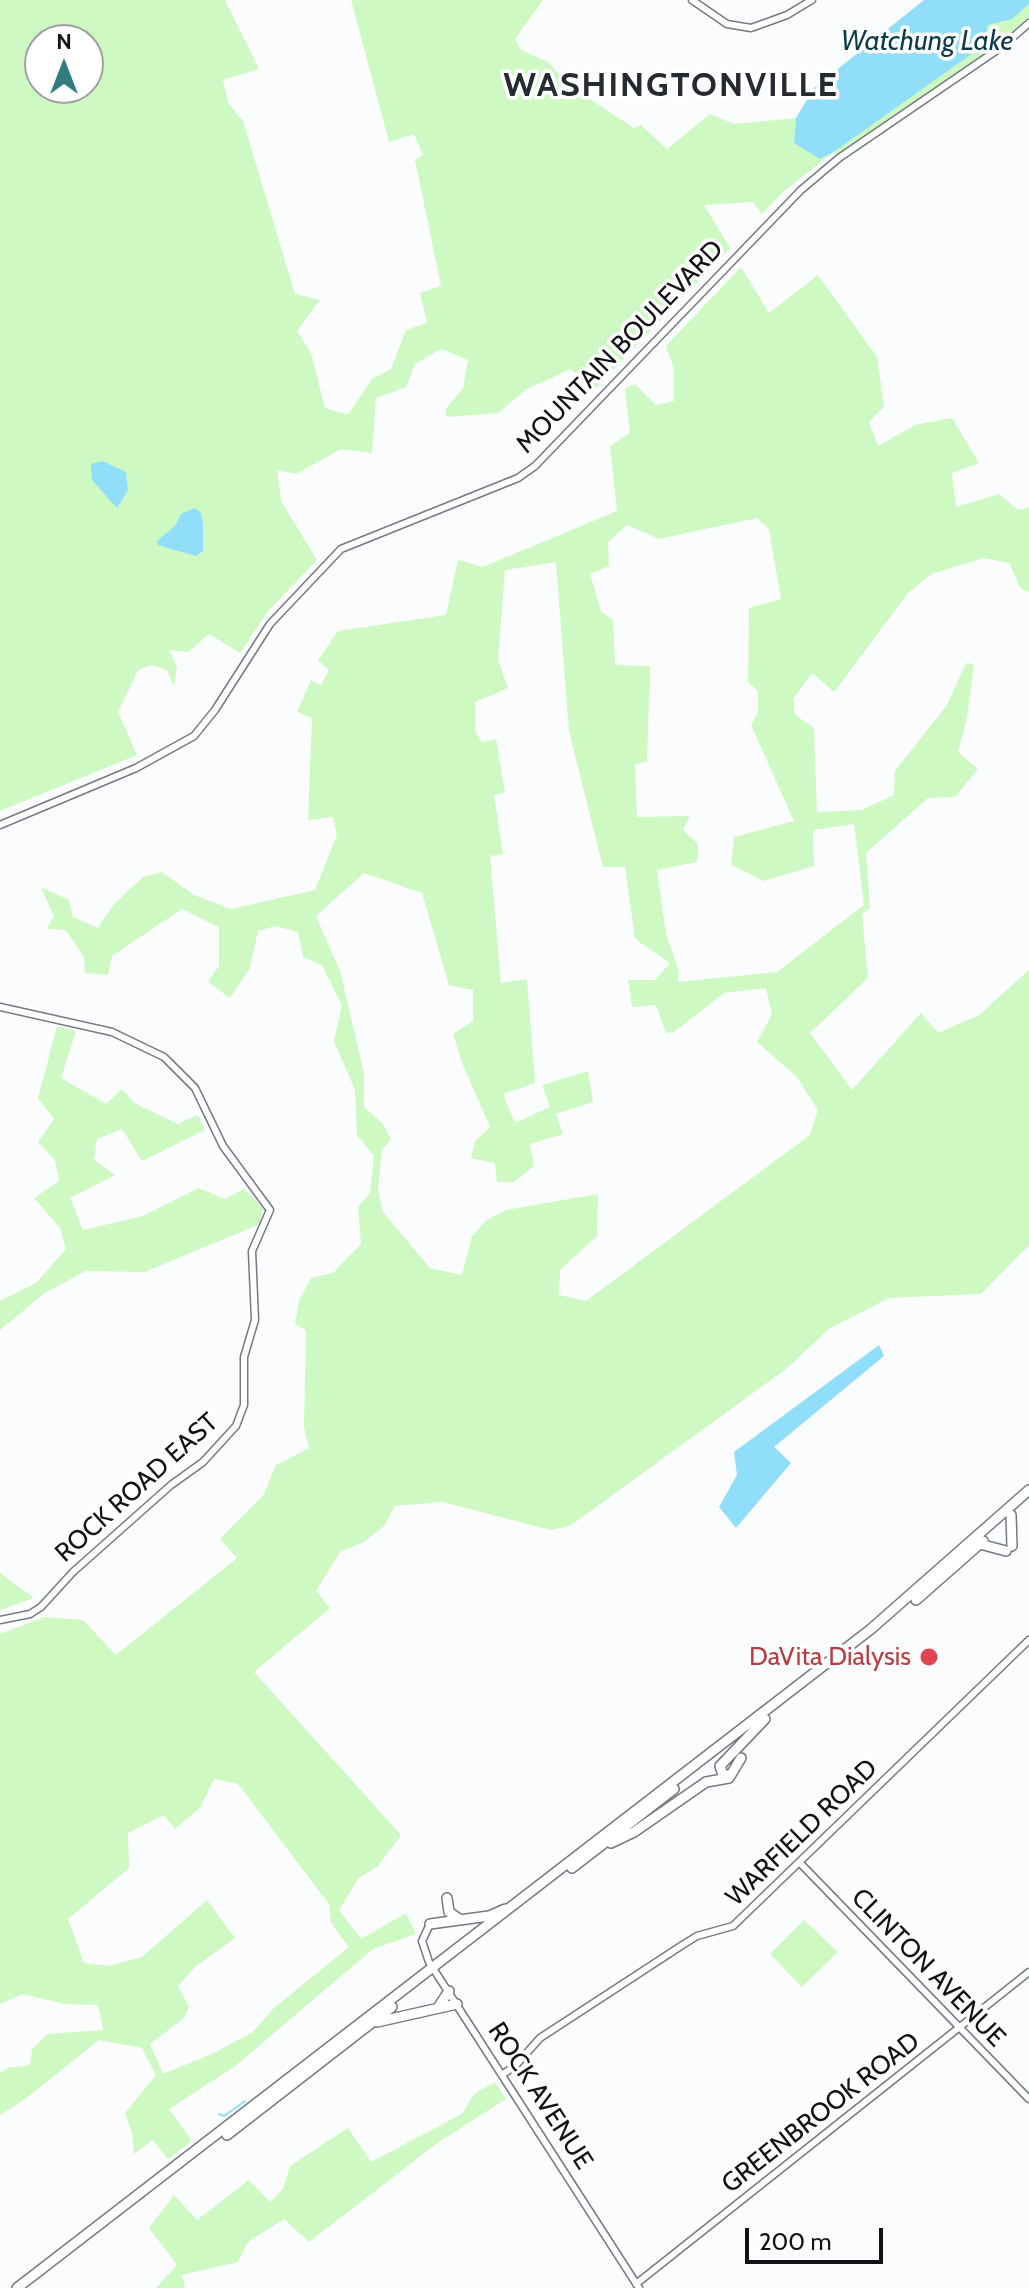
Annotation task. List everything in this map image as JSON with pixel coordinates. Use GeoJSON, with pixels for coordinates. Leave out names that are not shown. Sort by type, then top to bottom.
{"type":"FeatureCollection","features":[{"type":"Feature","properties":{"kind":"highway"},"geometry":{"type":"LineString","coordinates":[[27,2288],[370,2025],[519,1902],[871,1629],[1029,1490]]}},
{"type":"Feature","properties":{"kind":"highway"},"geometry":{"type":"LineString","coordinates":[[17,2288],[765,1719],[924,1594],[1029,1498]]}},
{"type":"Feature","properties":{"kind":"highway"},"geometry":{"type":"LineString","coordinates":[[980,1544],[1009,1549],[1011,1515]]}},
{"type":"Feature","properties":{"kind":"highway"},"geometry":{"type":"LineString","coordinates":[[731,1775],[723,1775],[720,1766],[765,1719]]}},
{"type":"Feature","properties":{"kind":"highway"},"geometry":{"type":"LineString","coordinates":[[602,1845],[634,1832],[706,1782],[725,1781],[741,1758]]}},
{"type":"Feature","properties":{"kind":"highway"},"geometry":{"type":"LineString","coordinates":[[447,1898],[449,1912],[463,1919]]}},
{"type":"Feature","properties":{"kind":"highway"},"geometry":{"type":"LineString","coordinates":[[430,1924],[489,1916],[519,1902]]}},
{"type":"Feature","properties":{"kind":"highway"},"geometry":{"type":"LineString","coordinates":[[439,2006],[449,1991]]}},
{"type":"Feature","properties":{"kind":"highway"},"geometry":{"type":"LineString","coordinates":[[370,2025],[457,2004]]}},
{"type":"Feature","properties":{"kind":"street"},"geometry":{"type":"LineString","coordinates":[[692,0],[727,24],[751,28],[787,15],[812,0]]}},
{"type":"Feature","properties":{"kind":"street","name":"MOUNTAIN BOULEVARD"},"geometry":{"type":"LineString","coordinates":[[0,825],[136,768],[194,736],[215,710],[270,624],[341,549],[526,472],[801,190],[839,158],[1003,46],[1029,23]]}},
{"type":"Feature","properties":{"kind":"street","name":"ROCK ROAD EAST"},"geometry":{"type":"LineString","coordinates":[[0,1007],[112,1032],[164,1057],[195,1088],[223,1146],[270,1210],[252,1251],[255,1320],[244,1357],[244,1405],[236,1426],[203,1462],[171,1485],[73,1572],[41,1607],[30,1614],[0,1620]]}},
{"type":"Feature","properties":{"kind":"street","name":"WARFIELD ROAD"},"geometry":{"type":"LineString","coordinates":[[502,2075],[516,2065],[540,2038],[694,1937],[733,1926],[1029,1640]]}},
{"type":"Feature","properties":{"kind":"street","name":"CLINTON AVENUE"},"geometry":{"type":"LineString","coordinates":[[800,1863],[1029,2099]]}},
{"type":"Feature","properties":{"kind":"street","name":"ROCK AVENUE"},"geometry":{"type":"LineString","coordinates":[[430,1924],[423,1936],[422,1947],[435,1970],[637,2286]]}},
{"type":"Feature","properties":{"kind":"street","name":"GREENBROOK ROAD"},"geometry":{"type":"LineString","coordinates":[[637,2286],[1029,1972]]}},
{"type":"Feature","properties":{"kind":"green space"},"geometry":{"type":"Polygon","coordinates":[[[0,0],[225,0],[259,69],[223,80],[228,103],[243,121],[295,294],[320,300],[297,331],[311,353],[325,408],[348,415],[372,379],[391,369],[406,330],[427,323],[420,293],[441,286],[415,160],[423,155],[414,134],[389,142],[351,0],[543,0],[515,39],[521,50],[548,62],[571,87],[634,128],[641,125],[667,149],[710,114],[734,124],[796,118],[794,143],[835,151],[988,25],[1019,13],[1029,4],[1029,23],[1018,35],[839,158],[834,152],[783,192],[762,214],[753,202],[704,205],[730,248],[592,392],[571,369],[527,389],[498,413],[447,417],[445,410],[463,388],[468,360],[441,349],[415,364],[406,387],[376,398],[372,453],[341,449],[296,474],[277,470],[281,501],[317,560],[268,611],[240,653],[209,634],[188,652],[169,650],[177,667],[174,687],[167,670],[152,665],[138,670],[118,712],[137,755],[0,811],[0,0]]]}},
{"type":"Feature","properties":{"kind":"green space"},"geometry":{"type":"Polygon","coordinates":[[[741,267],[769,313],[818,275],[877,357],[884,407],[869,422],[878,446],[915,425],[952,418],[979,463],[952,473],[956,507],[999,494],[1018,510],[1029,507],[1029,592],[1021,589],[1009,563],[984,558],[931,574],[908,593],[834,692],[812,673],[793,699],[795,715],[814,728],[817,812],[862,810],[894,795],[895,771],[947,705],[966,663],[974,664],[967,718],[958,752],[978,769],[955,797],[928,798],[866,853],[870,908],[862,914],[868,978],[810,1033],[852,1090],[921,1013],[938,1033],[979,1015],[1029,970],[1029,1245],[981,1294],[889,1298],[830,1328],[786,1369],[570,1526],[551,1530],[442,1502],[395,1506],[384,1526],[364,1542],[340,1552],[316,1591],[330,1608],[254,1672],[401,1835],[379,1865],[358,1879],[339,1910],[361,1939],[406,1913],[416,1934],[373,1949],[234,2067],[169,2109],[192,2141],[168,2159],[153,2140],[134,2154],[132,2132],[125,2113],[156,2075],[142,2048],[99,2040],[24,2100],[0,2115],[0,2073],[8,2068],[30,2065],[32,2049],[48,2034],[103,2030],[98,2005],[64,2004],[23,1994],[0,2004],[0,1634],[44,1617],[83,1620],[116,1655],[237,1558],[220,1539],[264,1494],[276,1465],[309,1448],[304,1427],[306,1330],[295,1324],[299,1301],[311,1278],[333,1273],[361,1244],[358,1207],[370,1193],[374,1156],[357,1135],[355,1090],[334,1041],[342,1006],[322,965],[303,957],[298,932],[275,926],[258,931],[250,968],[230,998],[208,982],[219,966],[219,927],[182,909],[112,956],[108,975],[85,973],[84,957],[66,930],[46,929],[54,917],[41,887],[69,900],[73,917],[98,928],[114,904],[143,877],[162,872],[194,895],[231,909],[315,890],[337,835],[333,817],[308,820],[312,718],[297,712],[311,680],[321,685],[329,670],[318,660],[338,631],[446,615],[458,560],[483,567],[617,511],[610,446],[630,433],[625,388],[635,384],[656,405],[674,401],[674,369],[666,346],[741,267]],[[757,518],[659,539],[627,525],[608,542],[609,566],[590,574],[601,611],[613,620],[615,665],[650,666],[647,762],[635,764],[637,817],[690,816],[683,830],[698,844],[697,862],[657,870],[666,934],[679,972],[678,982],[777,972],[864,905],[854,824],[813,830],[814,866],[764,881],[731,865],[734,837],[794,821],[751,725],[758,713],[758,691],[748,682],[749,608],[781,599],[769,529],[757,518]],[[556,562],[505,570],[498,660],[508,688],[475,702],[475,731],[482,742],[496,739],[505,792],[494,795],[503,854],[490,856],[501,983],[527,979],[535,1083],[503,1094],[515,1123],[550,1107],[542,1085],[588,1071],[593,1102],[556,1114],[563,1134],[530,1144],[534,1166],[514,1182],[497,1182],[495,1163],[471,1158],[475,1141],[490,1127],[453,1034],[473,1021],[473,990],[449,985],[422,893],[364,873],[316,916],[340,971],[364,1073],[364,1107],[383,1124],[391,1139],[382,1150],[378,1189],[383,1212],[430,1268],[462,1275],[472,1236],[487,1220],[506,1210],[598,1194],[597,1236],[560,1270],[559,1295],[586,1301],[810,1135],[818,1110],[796,1076],[757,1042],[772,1014],[766,988],[724,993],[674,1032],[666,1033],[656,1005],[632,1007],[628,980],[655,980],[670,963],[635,939],[625,867],[603,867],[569,731],[556,562]],[[214,1779],[200,1808],[175,1829],[164,1815],[128,1833],[129,1868],[68,1919],[84,1963],[108,1966],[142,1957],[207,1900],[235,1938],[195,1967],[178,1986],[189,2007],[184,2018],[150,2044],[163,2074],[212,2054],[253,2032],[274,2008],[349,1947],[331,1923],[329,1904],[238,1784],[214,1779]]]}},
{"type":"Feature","properties":{"kind":"green space"},"geometry":{"type":"Polygon","coordinates":[[[57,1026],[76,1031],[61,1078],[106,1104],[122,1089],[134,1103],[178,1124],[198,1115],[205,1130],[142,1161],[122,1129],[97,1139],[94,1160],[115,1175],[70,1198],[83,1230],[143,1216],[199,1188],[225,1199],[244,1189],[263,1208],[260,1224],[145,1272],[86,1271],[46,1292],[0,1330],[0,1301],[36,1283],[66,1249],[60,1228],[34,1198],[59,1181],[55,1160],[38,1142],[54,1119],[38,1098],[57,1026]]]}},
{"type":"Feature","properties":{"kind":"green space"},"geometry":{"type":"Polygon","coordinates":[[[0,1573],[34,1598],[0,1610],[0,1573]]]}},
{"type":"Feature","properties":{"kind":"green space"},"geometry":{"type":"Polygon","coordinates":[[[804,1920],[838,1952],[802,1987],[770,1954],[804,1920]]]}},
{"type":"Feature","properties":{"kind":"green space"},"geometry":{"type":"Polygon","coordinates":[[[495,2082],[506,2099],[440,2141],[309,2242],[284,2219],[248,2242],[238,2262],[182,2275],[185,2288],[156,2288],[177,2265],[149,2228],[174,2195],[197,2220],[249,2180],[270,2202],[283,2189],[290,2166],[348,2128],[371,2162],[462,2114],[474,2094],[495,2082]]]}},
{"type":"Feature","properties":{"kind":"water","name":"Watchung Lake"},"geometry":{"type":"Polygon","coordinates":[[[924,0],[1029,0],[1029,4],[1012,19],[988,25],[983,46],[835,151],[820,159],[794,143],[796,118],[814,88],[924,0]]]}},
{"type":"Feature","properties":{"kind":"water"},"geometry":{"type":"Polygon","coordinates":[[[102,461],[126,472],[128,490],[117,508],[92,480],[91,464],[102,461]]]}},
{"type":"Feature","properties":{"kind":"water"},"geometry":{"type":"Polygon","coordinates":[[[195,508],[201,513],[203,523],[203,551],[196,556],[158,545],[157,541],[175,526],[181,514],[195,508]]]}},
{"type":"Feature","properties":{"kind":"water"},"geometry":{"type":"Polygon","coordinates":[[[879,1345],[884,1356],[774,1447],[791,1463],[736,1528],[719,1507],[737,1475],[734,1452],[879,1345]]]}},
{"type":"Feature","properties":{"kind":"waterway"},"geometry":{"type":"LineString","coordinates":[[219,2114],[224,2116],[245,2101]]}},
{"type":"Feature","properties":{"kind":"place","name":"DaVita Dialysis"},"geometry":{"type":"Point","coordinates":[929,1657]}},
{"type":"Feature","properties":{"kind":"district","name":"WASHINGTONVILLE"},"geometry":{"type":"Point","coordinates":[671,86]}}]}
